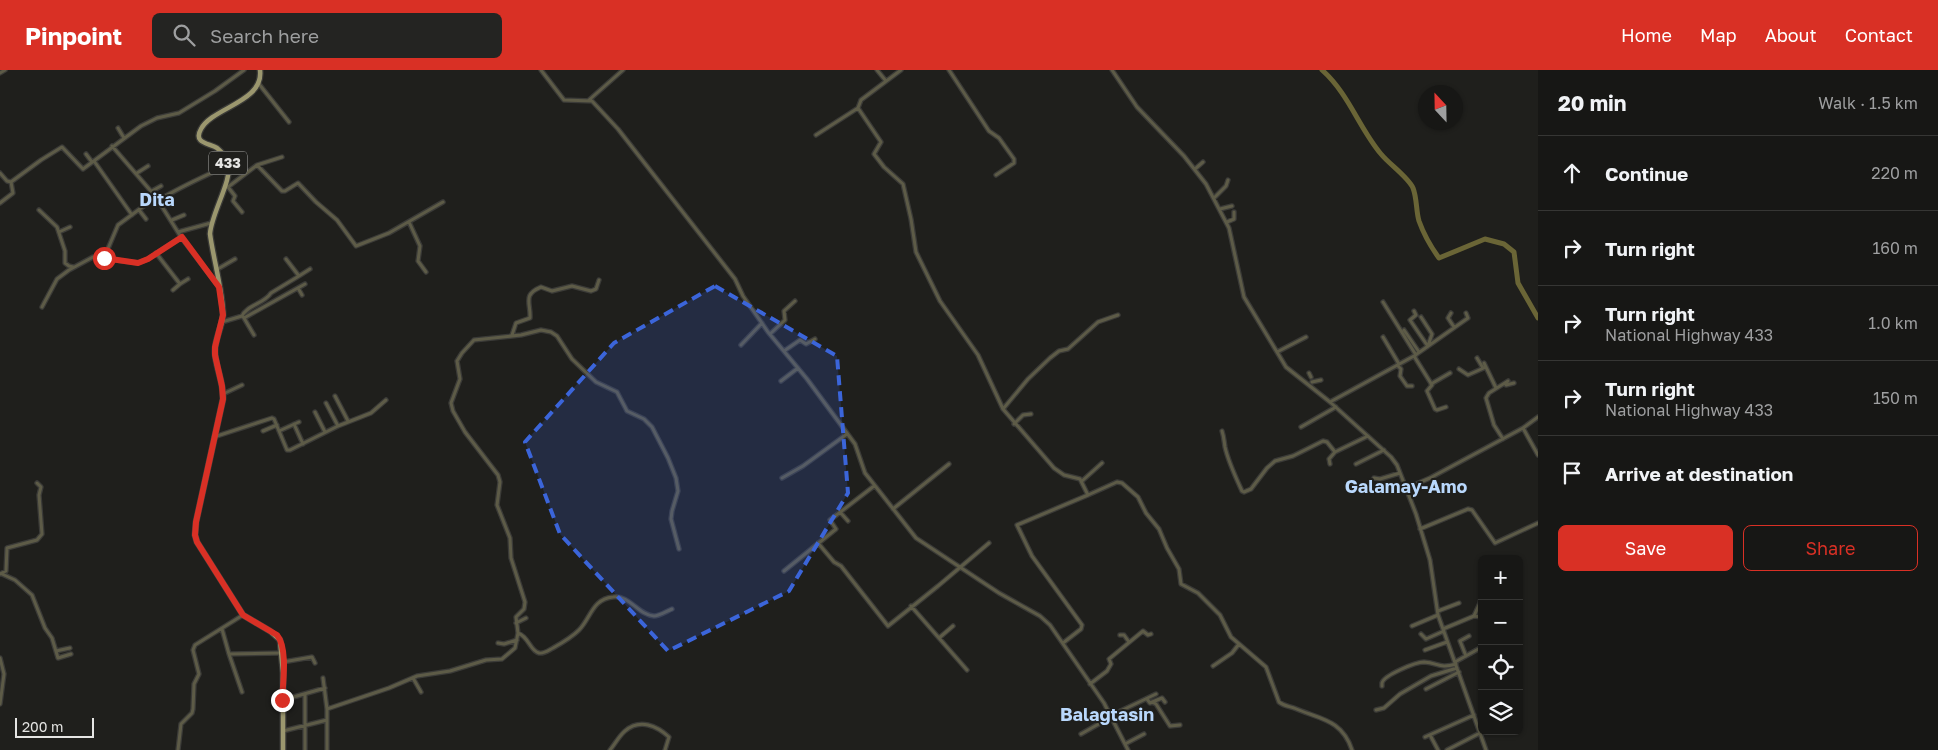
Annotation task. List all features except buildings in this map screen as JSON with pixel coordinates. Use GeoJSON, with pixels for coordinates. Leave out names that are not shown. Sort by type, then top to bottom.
{"type":"FeatureCollection","features":[{"type":"Feature","properties":{"kind":"main road"},"geometry":{"type":"LineString","coordinates":[[259,84],[260,70]]}},
{"type":"Feature","properties":{"kind":"main road","name":"433"},"geometry":{"type":"LineString","coordinates":[[259,84],[238,103],[212,117],[198,134],[198,138],[201,141],[220,151],[229,166],[229,175],[211,222],[210,234],[222,306],[222,322],[215,347],[215,355],[223,394],[196,522],[195,535],[201,549],[243,615],[277,635],[280,640],[283,653],[283,750]]}},
{"type":"Feature","properties":{"kind":"street"},"geometry":{"type":"LineString","coordinates":[[0,73],[6,70]]}},
{"type":"Feature","properties":{"kind":"street"},"geometry":{"type":"LineString","coordinates":[[11,182],[62,147],[83,169],[124,138],[157,118],[184,110],[244,70]]}},
{"type":"Feature","properties":{"kind":"street"},"geometry":{"type":"LineString","coordinates":[[541,70],[564,100],[589,100],[596,104],[618,129],[725,265],[762,323],[857,448],[865,474],[916,538],[999,593],[1040,616],[1050,625],[1110,716],[1128,750]]}},
{"type":"Feature","properties":{"kind":"street"},"geometry":{"type":"LineString","coordinates":[[589,100],[623,70]]}},
{"type":"Feature","properties":{"kind":"street"},"geometry":{"type":"LineString","coordinates":[[877,70],[886,81]]}},
{"type":"Feature","properties":{"kind":"street"},"geometry":{"type":"LineString","coordinates":[[816,135],[858,108],[861,100],[901,70]]}},
{"type":"Feature","properties":{"kind":"street"},"geometry":{"type":"LineString","coordinates":[[949,70],[989,131],[999,138],[1014,159],[1014,163],[996,174]]}},
{"type":"Feature","properties":{"kind":"street"},"geometry":{"type":"LineString","coordinates":[[1112,70],[1137,107],[1196,169],[1214,198],[1232,236],[1244,297],[1289,370],[1311,380],[1321,380]]}},
{"type":"Feature","properties":{"kind":"street"},"geometry":{"type":"LineString","coordinates":[[259,84],[290,122]]}},
{"type":"Feature","properties":{"kind":"street"},"geometry":{"type":"LineString","coordinates":[[858,108],[881,142],[874,154],[884,167],[903,184],[916,252],[935,293],[978,355],[1003,409],[1054,468],[1060,473],[1082,481],[1088,494]]}},
{"type":"Feature","properties":{"kind":"street"},"geometry":{"type":"LineString","coordinates":[[118,128],[124,138]]}},
{"type":"Feature","properties":{"kind":"street"},"geometry":{"type":"LineString","coordinates":[[112,146],[152,191],[178,232],[219,287]]}},
{"type":"Feature","properties":{"kind":"street"},"geometry":{"type":"LineString","coordinates":[[86,154],[132,215]]}},
{"type":"Feature","properties":{"kind":"street"},"geometry":{"type":"LineString","coordinates":[[242,212],[233,201],[234,196],[226,187],[257,165],[282,157]]}},
{"type":"Feature","properties":{"kind":"street"},"geometry":{"type":"LineString","coordinates":[[1196,169],[1204,162]]}},
{"type":"Feature","properties":{"kind":"street"},"geometry":{"type":"LineString","coordinates":[[257,165],[282,191],[298,183],[337,220],[356,246],[389,233],[443,202]]}},
{"type":"Feature","properties":{"kind":"street"},"geometry":{"type":"LineString","coordinates":[[137,173],[148,166]]}},
{"type":"Feature","properties":{"kind":"street"},"geometry":{"type":"LineString","coordinates":[[104,258],[118,225],[139,210],[188,183],[229,166]]}},
{"type":"Feature","properties":{"kind":"street"},"geometry":{"type":"LineString","coordinates":[[0,173],[7,181],[11,182]]}},
{"type":"Feature","properties":{"kind":"street"},"geometry":{"type":"LineString","coordinates":[[1214,198],[1226,186],[1228,180]]}},
{"type":"Feature","properties":{"kind":"street"},"geometry":{"type":"LineString","coordinates":[[0,203],[13,193],[11,182]]}},
{"type":"Feature","properties":{"kind":"street"},"geometry":{"type":"LineString","coordinates":[[152,191],[161,186]]}},
{"type":"Feature","properties":{"kind":"street"},"geometry":{"type":"LineString","coordinates":[[1220,209],[1232,206]]}},
{"type":"Feature","properties":{"kind":"street"},"geometry":{"type":"LineString","coordinates":[[39,210],[57,227],[66,252],[66,265],[76,266]]}},
{"type":"Feature","properties":{"kind":"street"},"geometry":{"type":"LineString","coordinates":[[139,210],[146,219]]}},
{"type":"Feature","properties":{"kind":"street"},"geometry":{"type":"LineString","coordinates":[[1227,222],[1234,218],[1234,212]]}},
{"type":"Feature","properties":{"kind":"street"},"geometry":{"type":"LineString","coordinates":[[172,220],[184,215]]}},
{"type":"Feature","properties":{"kind":"street"},"geometry":{"type":"LineString","coordinates":[[178,232],[211,222]]}},
{"type":"Feature","properties":{"kind":"street"},"geometry":{"type":"LineString","coordinates":[[409,222],[420,246],[418,261],[426,272]]}},
{"type":"Feature","properties":{"kind":"street"},"geometry":{"type":"LineString","coordinates":[[58,232],[70,227]]}},
{"type":"Feature","properties":{"kind":"street"},"geometry":{"type":"LineString","coordinates":[[42,307],[57,279],[94,257],[138,263],[182,237]]}},
{"type":"Feature","properties":{"kind":"street"},"geometry":{"type":"LineString","coordinates":[[156,254],[180,284]]}},
{"type":"Feature","properties":{"kind":"street"},"geometry":{"type":"LineString","coordinates":[[216,270],[235,259]]}},
{"type":"Feature","properties":{"kind":"street"},"geometry":{"type":"LineString","coordinates":[[286,259],[299,276]]}},
{"type":"Feature","properties":{"kind":"street"},"geometry":{"type":"LineString","coordinates":[[254,335],[243,317],[244,311],[268,298],[274,291],[310,270]]}},
{"type":"Feature","properties":{"kind":"street"},"geometry":{"type":"LineString","coordinates":[[173,290],[188,279]]}},
{"type":"Feature","properties":{"kind":"street"},"geometry":{"type":"LineString","coordinates":[[512,336],[516,323],[530,318],[528,299],[537,289],[541,287],[552,291],[572,286],[591,291],[596,289],[599,280]]}},
{"type":"Feature","properties":{"kind":"street"},"geometry":{"type":"LineString","coordinates":[[222,322],[243,317],[305,284]]}},
{"type":"Feature","properties":{"kind":"street"},"geometry":{"type":"LineString","coordinates":[[298,288],[302,295]]}},
{"type":"Feature","properties":{"kind":"street"},"geometry":{"type":"LineString","coordinates":[[274,291],[280,298]]}},
{"type":"Feature","properties":{"kind":"street"},"geometry":{"type":"LineString","coordinates":[[770,334],[785,320],[784,311],[795,301]]}},
{"type":"Feature","properties":{"kind":"street"},"geometry":{"type":"LineString","coordinates":[[1382,302],[1416,354]]}},
{"type":"Feature","properties":{"kind":"street"},"geometry":{"type":"LineString","coordinates":[[1414,311],[1416,315],[1410,320],[1428,344]]}},
{"type":"Feature","properties":{"kind":"street"},"geometry":{"type":"LineString","coordinates":[[1451,313],[1448,318],[1454,327]]}},
{"type":"Feature","properties":{"kind":"street"},"geometry":{"type":"LineString","coordinates":[[1330,402],[1416,354],[1468,318],[1466,313]]}},
{"type":"Feature","properties":{"kind":"street"},"geometry":{"type":"LineString","coordinates":[[1003,409],[1028,379],[1050,358],[1059,351],[1068,349],[1098,322],[1118,315]]}},
{"type":"Feature","properties":{"kind":"street"},"geometry":{"type":"LineString","coordinates":[[1421,318],[1432,334],[1428,344]]}},
{"type":"Feature","properties":{"kind":"street"},"geometry":{"type":"LineString","coordinates":[[741,345],[762,323]]}},
{"type":"Feature","properties":{"kind":"street"},"geometry":{"type":"LineString","coordinates":[[327,709],[427,674],[450,671],[486,660],[502,659],[513,650],[517,640],[516,617],[524,609],[525,602],[511,558],[509,533],[498,510],[499,477],[465,432],[451,407],[460,379],[457,361],[472,341],[528,334],[540,330],[554,333],[572,360],[596,382],[617,392],[627,411],[644,419],[652,427],[676,478],[678,491],[671,519],[679,549]]}},
{"type":"Feature","properties":{"kind":"street"},"geometry":{"type":"LineString","coordinates":[[1404,330],[1432,386],[1428,391],[1435,409],[1446,407]]}},
{"type":"Feature","properties":{"kind":"street"},"geometry":{"type":"LineString","coordinates":[[1383,337],[1401,369],[1401,377],[1407,386],[1412,386]]}},
{"type":"Feature","properties":{"kind":"street"},"geometry":{"type":"LineString","coordinates":[[1277,352],[1306,338]]}},
{"type":"Feature","properties":{"kind":"street"},"geometry":{"type":"LineString","coordinates":[[784,351],[800,340],[806,344],[815,339]]}},
{"type":"Feature","properties":{"kind":"street"},"geometry":{"type":"LineString","coordinates":[[1477,358],[1485,366],[1494,389]]}},
{"type":"Feature","properties":{"kind":"street"},"geometry":{"type":"LineString","coordinates":[[1459,370],[1468,375],[1485,366]]}},
{"type":"Feature","properties":{"kind":"street"},"geometry":{"type":"LineString","coordinates":[[781,381],[798,368]]}},
{"type":"Feature","properties":{"kind":"street"},"geometry":{"type":"LineString","coordinates":[[1431,384],[1450,373]]}},
{"type":"Feature","properties":{"kind":"street"},"geometry":{"type":"LineString","coordinates":[[1311,380],[1330,402],[1395,461],[1407,488],[1430,560],[1438,613],[1447,642],[1478,727]]}},
{"type":"Feature","properties":{"kind":"street"},"geometry":{"type":"LineString","coordinates":[[1503,439],[1494,424],[1487,402],[1487,395],[1494,389],[1514,383]]}},
{"type":"Feature","properties":{"kind":"street"},"geometry":{"type":"LineString","coordinates":[[223,394],[242,385]]}},
{"type":"Feature","properties":{"kind":"street"},"geometry":{"type":"LineString","coordinates":[[334,396],[348,422]]}},
{"type":"Feature","properties":{"kind":"street"},"geometry":{"type":"LineString","coordinates":[[214,436],[268,419],[274,419],[288,451],[377,409],[386,400]]}},
{"type":"Feature","properties":{"kind":"street"},"geometry":{"type":"LineString","coordinates":[[326,403],[338,426]]}},
{"type":"Feature","properties":{"kind":"street"},"geometry":{"type":"LineString","coordinates":[[1302,428],[1336,407]]}},
{"type":"Feature","properties":{"kind":"street"},"geometry":{"type":"LineString","coordinates":[[315,412],[325,432]]}},
{"type":"Feature","properties":{"kind":"street"},"geometry":{"type":"LineString","coordinates":[[1014,424],[1023,415],[1031,414]]}},
{"type":"Feature","properties":{"kind":"street"},"geometry":{"type":"LineString","coordinates":[[1407,488],[1430,478],[1503,439],[1538,417]]}},
{"type":"Feature","properties":{"kind":"street"},"geometry":{"type":"LineString","coordinates":[[279,431],[298,422]]}},
{"type":"Feature","properties":{"kind":"street"},"geometry":{"type":"LineString","coordinates":[[294,424],[303,444]]}},
{"type":"Feature","properties":{"kind":"street"},"geometry":{"type":"LineString","coordinates":[[263,431],[277,425]]}},
{"type":"Feature","properties":{"kind":"street"},"geometry":{"type":"LineString","coordinates":[[1523,428],[1537,452]]}},
{"type":"Feature","properties":{"kind":"street"},"geometry":{"type":"LineString","coordinates":[[1222,431],[1225,438],[1225,448],[1243,492],[1251,489],[1267,468],[1279,459],[1293,456],[1323,441],[1327,442],[1335,452]]}},
{"type":"Feature","properties":{"kind":"street"},"geometry":{"type":"LineString","coordinates":[[782,478],[803,466],[847,434]]}},
{"type":"Feature","properties":{"kind":"street"},"geometry":{"type":"LineString","coordinates":[[1330,464],[1329,459],[1335,452],[1368,436]]}},
{"type":"Feature","properties":{"kind":"street"},"geometry":{"type":"LineString","coordinates":[[1356,464],[1384,450]]}},
{"type":"Feature","properties":{"kind":"street"},"geometry":{"type":"LineString","coordinates":[[1082,481],[1102,463]]}},
{"type":"Feature","properties":{"kind":"street"},"geometry":{"type":"LineString","coordinates":[[893,509],[949,464]]}},
{"type":"Feature","properties":{"kind":"street"},"geometry":{"type":"LineString","coordinates":[[1374,478],[1380,480],[1400,472]]}},
{"type":"Feature","properties":{"kind":"street"},"geometry":{"type":"LineString","coordinates":[[1063,643],[1081,629],[1082,625],[1032,556],[1017,525],[1117,482],[1122,483],[1138,497],[1146,513],[1159,529],[1177,565],[1181,584],[1198,593],[1220,616],[1229,634],[1266,667],[1281,704],[1332,722],[1345,737],[1352,750]]}},
{"type":"Feature","properties":{"kind":"street"},"geometry":{"type":"LineString","coordinates":[[1,574],[6,571],[7,548],[37,540],[42,534],[40,495],[42,487],[37,484]]}},
{"type":"Feature","properties":{"kind":"street"},"geometry":{"type":"LineString","coordinates":[[784,571],[836,529],[830,520],[874,486]]}},
{"type":"Feature","properties":{"kind":"street"},"geometry":{"type":"LineString","coordinates":[[1420,529],[1468,509],[1472,510],[1495,543],[1538,523]]}},
{"type":"Feature","properties":{"kind":"street"},"geometry":{"type":"LineString","coordinates":[[840,512],[848,522]]}},
{"type":"Feature","properties":{"kind":"street"},"geometry":{"type":"LineString","coordinates":[[818,543],[834,562],[841,566],[886,626],[890,625],[911,606],[962,567],[989,543]]}},
{"type":"Feature","properties":{"kind":"street"},"geometry":{"type":"LineString","coordinates":[[1,574],[15,580],[32,595],[59,658],[71,654]]}},
{"type":"Feature","properties":{"kind":"street"},"geometry":{"type":"LineString","coordinates":[[518,633],[526,636],[534,650],[539,653],[545,653],[577,632],[584,625],[593,607],[602,600],[614,597],[625,599],[644,613],[655,616],[672,610]]}},
{"type":"Feature","properties":{"kind":"street"},"geometry":{"type":"LineString","coordinates":[[1474,616],[1480,600]]}},
{"type":"Feature","properties":{"kind":"street"},"geometry":{"type":"LineString","coordinates":[[1412,626],[1459,603]]}},
{"type":"Feature","properties":{"kind":"street"},"geometry":{"type":"LineString","coordinates":[[911,606],[967,670]]}},
{"type":"Feature","properties":{"kind":"street"},"geometry":{"type":"LineString","coordinates":[[178,750],[181,724],[194,709],[194,684],[200,674],[193,650],[200,641],[222,630],[243,615]]}},
{"type":"Feature","properties":{"kind":"street"},"geometry":{"type":"LineString","coordinates":[[1421,634],[1426,639],[1474,616],[1478,616]]}},
{"type":"Feature","properties":{"kind":"street"},"geometry":{"type":"LineString","coordinates":[[516,624],[526,618]]}},
{"type":"Feature","properties":{"kind":"street"},"geometry":{"type":"LineString","coordinates":[[939,638],[953,626]]}},
{"type":"Feature","properties":{"kind":"street"},"geometry":{"type":"LineString","coordinates":[[222,630],[242,692]]}},
{"type":"Feature","properties":{"kind":"street"},"geometry":{"type":"LineString","coordinates":[[1090,684],[1107,671],[1111,664],[1108,659],[1143,631],[1148,635],[1151,634]]}},
{"type":"Feature","properties":{"kind":"street"},"geometry":{"type":"LineString","coordinates":[[1120,635],[1124,635],[1129,642]]}},
{"type":"Feature","properties":{"kind":"street"},"geometry":{"type":"LineString","coordinates":[[1466,656],[1460,641],[1469,636]]}},
{"type":"Feature","properties":{"kind":"street"},"geometry":{"type":"LineString","coordinates":[[498,643],[504,644],[517,640]]}},
{"type":"Feature","properties":{"kind":"street"},"geometry":{"type":"LineString","coordinates":[[1425,650],[1447,642]]}},
{"type":"Feature","properties":{"kind":"street"},"geometry":{"type":"LineString","coordinates":[[1214,666],[1232,653],[1239,644]]}},
{"type":"Feature","properties":{"kind":"street"},"geometry":{"type":"LineString","coordinates":[[56,651],[70,648]]}},
{"type":"Feature","properties":{"kind":"street"},"geometry":{"type":"LineString","coordinates":[[1426,689],[1457,666],[1466,656],[1478,649]]}},
{"type":"Feature","properties":{"kind":"street"},"geometry":{"type":"LineString","coordinates":[[229,654],[283,653]]}},
{"type":"Feature","properties":{"kind":"street"},"geometry":{"type":"LineString","coordinates":[[283,662],[312,657],[315,663]]}},
{"type":"Feature","properties":{"kind":"street"},"geometry":{"type":"LineString","coordinates":[[0,658],[4,674],[0,704]]}},
{"type":"Feature","properties":{"kind":"street"},"geometry":{"type":"LineString","coordinates":[[1382,686],[1385,677],[1418,663],[1427,662],[1444,667],[1457,666]]}},
{"type":"Feature","properties":{"kind":"street"},"geometry":{"type":"LineString","coordinates":[[1376,710],[1384,708],[1400,694],[1431,676],[1457,666]]}},
{"type":"Feature","properties":{"kind":"street"},"geometry":{"type":"LineString","coordinates":[[323,678],[327,709],[327,750]]}},
{"type":"Feature","properties":{"kind":"street"},"geometry":{"type":"LineString","coordinates":[[413,678],[422,692]]}},
{"type":"Feature","properties":{"kind":"street"},"geometry":{"type":"LineString","coordinates":[[282,700],[325,688]]}},
{"type":"Feature","properties":{"kind":"street"},"geometry":{"type":"LineString","coordinates":[[305,694],[305,750]]}},
{"type":"Feature","properties":{"kind":"street"},"geometry":{"type":"LineString","coordinates":[[1081,734],[1110,716],[1156,694]]}},
{"type":"Feature","properties":{"kind":"street"},"geometry":{"type":"LineString","coordinates":[[1147,698],[1149,702],[1156,704],[1170,726],[1180,724]]}},
{"type":"Feature","properties":{"kind":"street"},"geometry":{"type":"LineString","coordinates":[[1152,702],[1162,698],[1165,702]]}},
{"type":"Feature","properties":{"kind":"street"},"geometry":{"type":"LineString","coordinates":[[1425,737],[1474,716]]}},
{"type":"Feature","properties":{"kind":"street"},"geometry":{"type":"LineString","coordinates":[[283,731],[327,720]]}},
{"type":"Feature","properties":{"kind":"street"},"geometry":{"type":"LineString","coordinates":[[610,750],[627,729],[647,724],[652,725],[669,737],[665,750]]}},
{"type":"Feature","properties":{"kind":"street"},"geometry":{"type":"LineString","coordinates":[[1125,744],[1144,734]]}},
{"type":"Feature","properties":{"kind":"street"},"geometry":{"type":"LineString","coordinates":[[1430,734],[1438,750]]}},
{"type":"Feature","properties":{"kind":"street"},"geometry":{"type":"LineString","coordinates":[[1447,750],[1478,734]]}},
{"type":"Feature","properties":{"kind":"street"},"geometry":{"type":"LineString","coordinates":[[1481,735],[1486,750]]}},
{"type":"Feature","properties":{"kind":"highlighted area"},"geometry":{"type":"Polygon","coordinates":[[[715,286],[837,356],[848,493],[789,591],[668,651],[560,534],[525,442],[614,343],[715,286]]]}},
{"type":"Feature","properties":{"kind":"waterway"},"geometry":{"type":"LineString","coordinates":[[1322,70],[1347,100],[1373,144],[1411,184],[1421,226],[1439,258],[1485,239],[1504,244],[1514,252],[1518,283],[1538,318]]}},
{"type":"Feature","properties":{"kind":"district","name":"Dita"},"geometry":{"type":"Point","coordinates":[157,200]}},
{"type":"Feature","properties":{"kind":"district","name":"Galamay-Amo"},"geometry":{"type":"Point","coordinates":[1406,487]}},
{"type":"Feature","properties":{"kind":"district","name":"Balagtasin"},"geometry":{"type":"Point","coordinates":[1107,715]}},
{"type":"Feature","properties":{"kind":"route"},"geometry":{"type":"LineString","coordinates":[[104,258],[138,263],[148,259],[182,237],[219,287],[223,315],[215,347],[215,355],[223,390],[223,399],[212,444],[195,535],[201,549],[243,615],[277,635],[280,640],[283,651],[282,700]]}}]}
